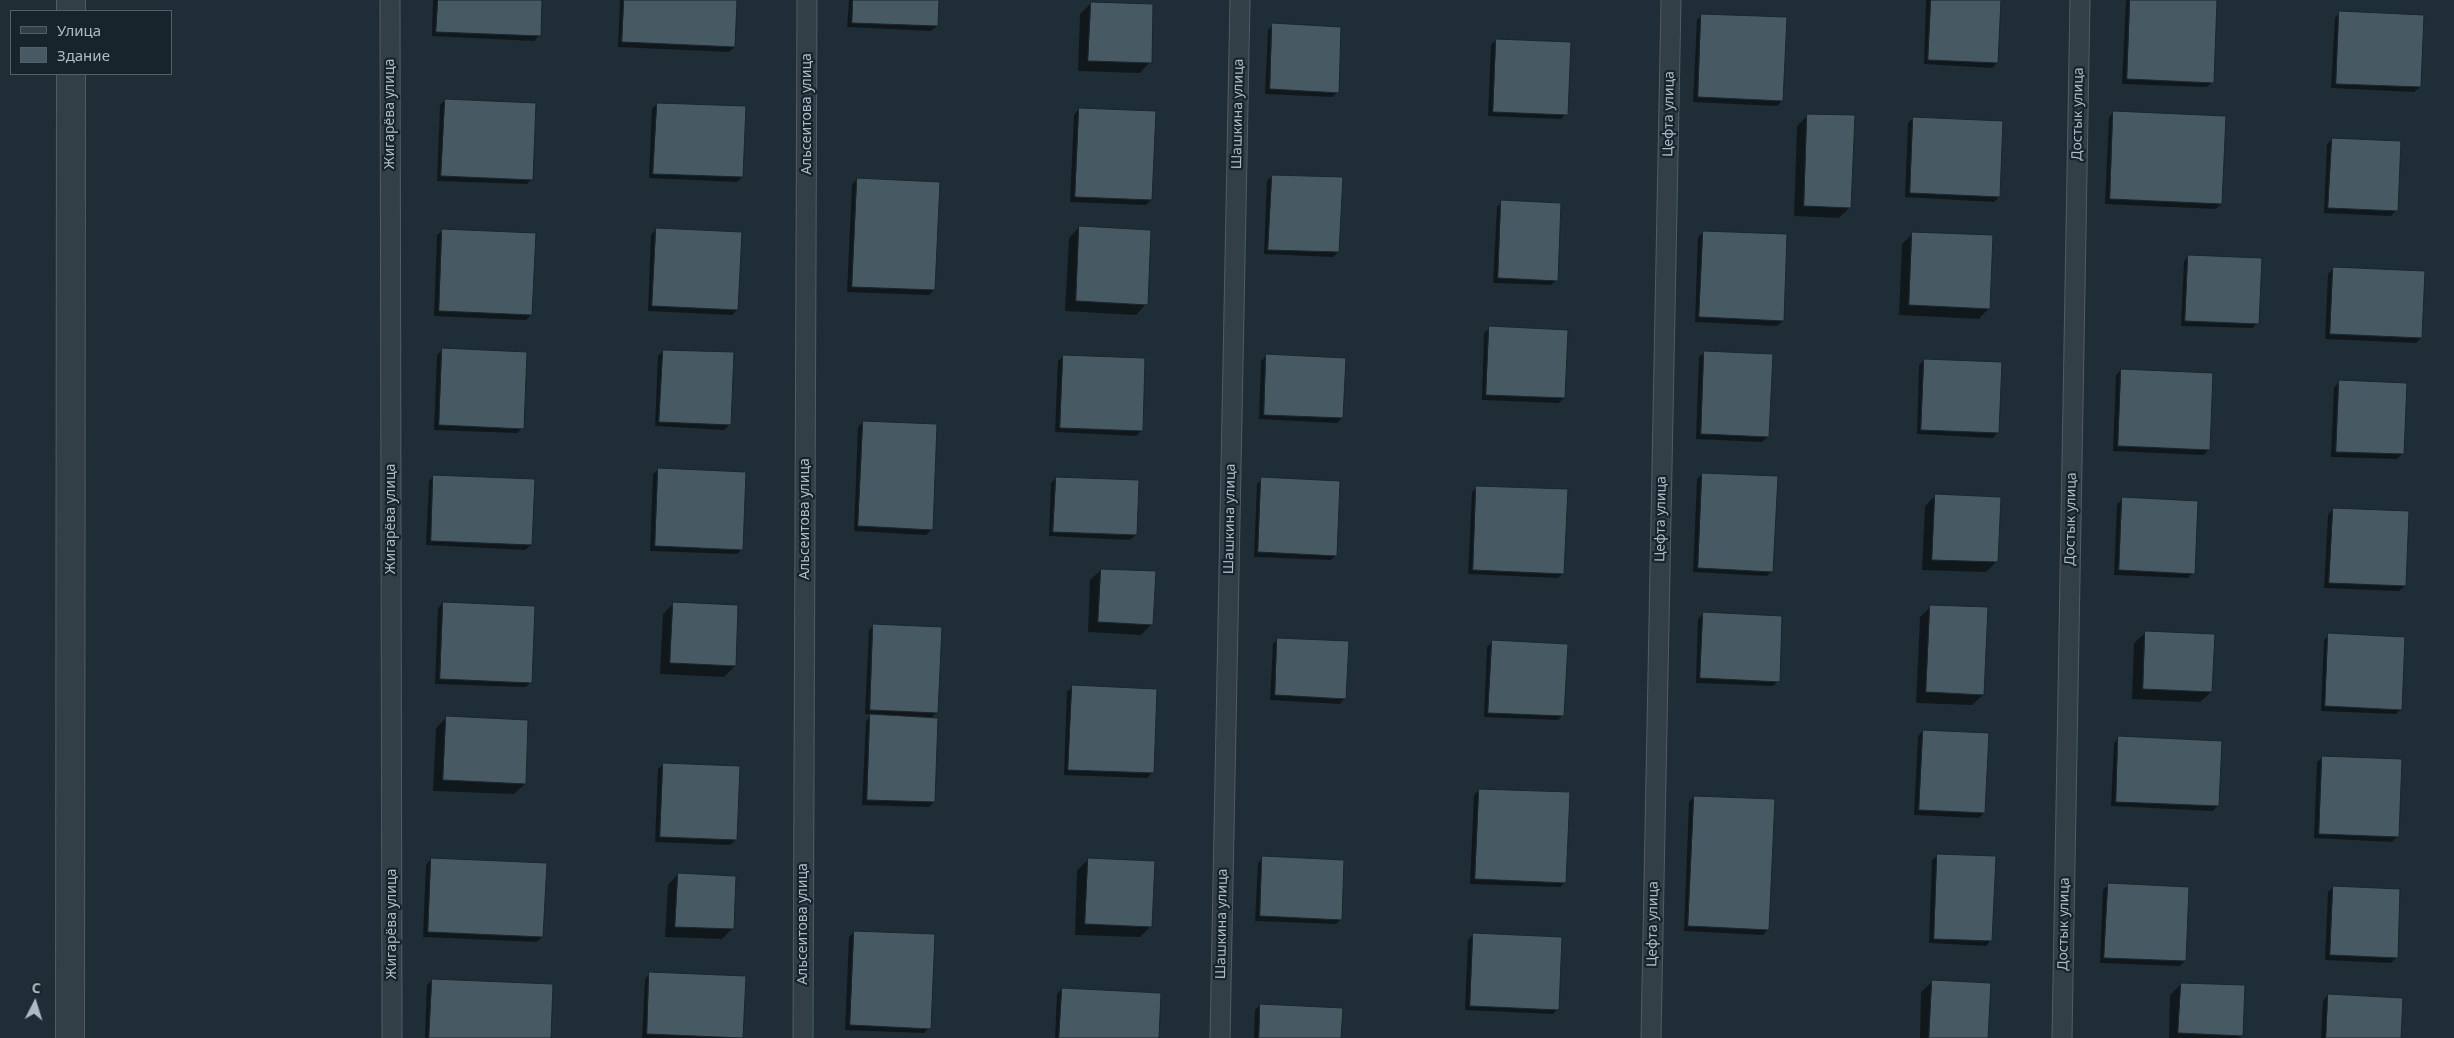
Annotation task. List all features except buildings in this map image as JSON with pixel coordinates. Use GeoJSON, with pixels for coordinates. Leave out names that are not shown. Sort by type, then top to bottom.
{"type":"FeatureCollection","features":[{"type":"Feature","properties":{"kind":"street"},"geometry":{"type":"LineString","coordinates":[[70,1038],[71,75]]}},
{"type":"Feature","properties":{"kind":"lane","name":"Жигарёва улица"},"geometry":{"type":"LineString","coordinates":[[390,0],[392,1038]]}},
{"type":"Feature","properties":{"kind":"lane","name":"Альсеитова улица"},"geometry":{"type":"LineString","coordinates":[[803,1038],[807,0]]}},
{"type":"Feature","properties":{"kind":"lane","name":"Шашкина улица"},"geometry":{"type":"LineString","coordinates":[[1220,1038],[1240,0]]}},
{"type":"Feature","properties":{"kind":"lane","name":"Цефта улица"},"geometry":{"type":"LineString","coordinates":[[1651,1038],[1672,0]]}},
{"type":"Feature","properties":{"kind":"lane","name":"Достык улица"},"geometry":{"type":"LineString","coordinates":[[2062,1038],[2080,0]]}}]}
